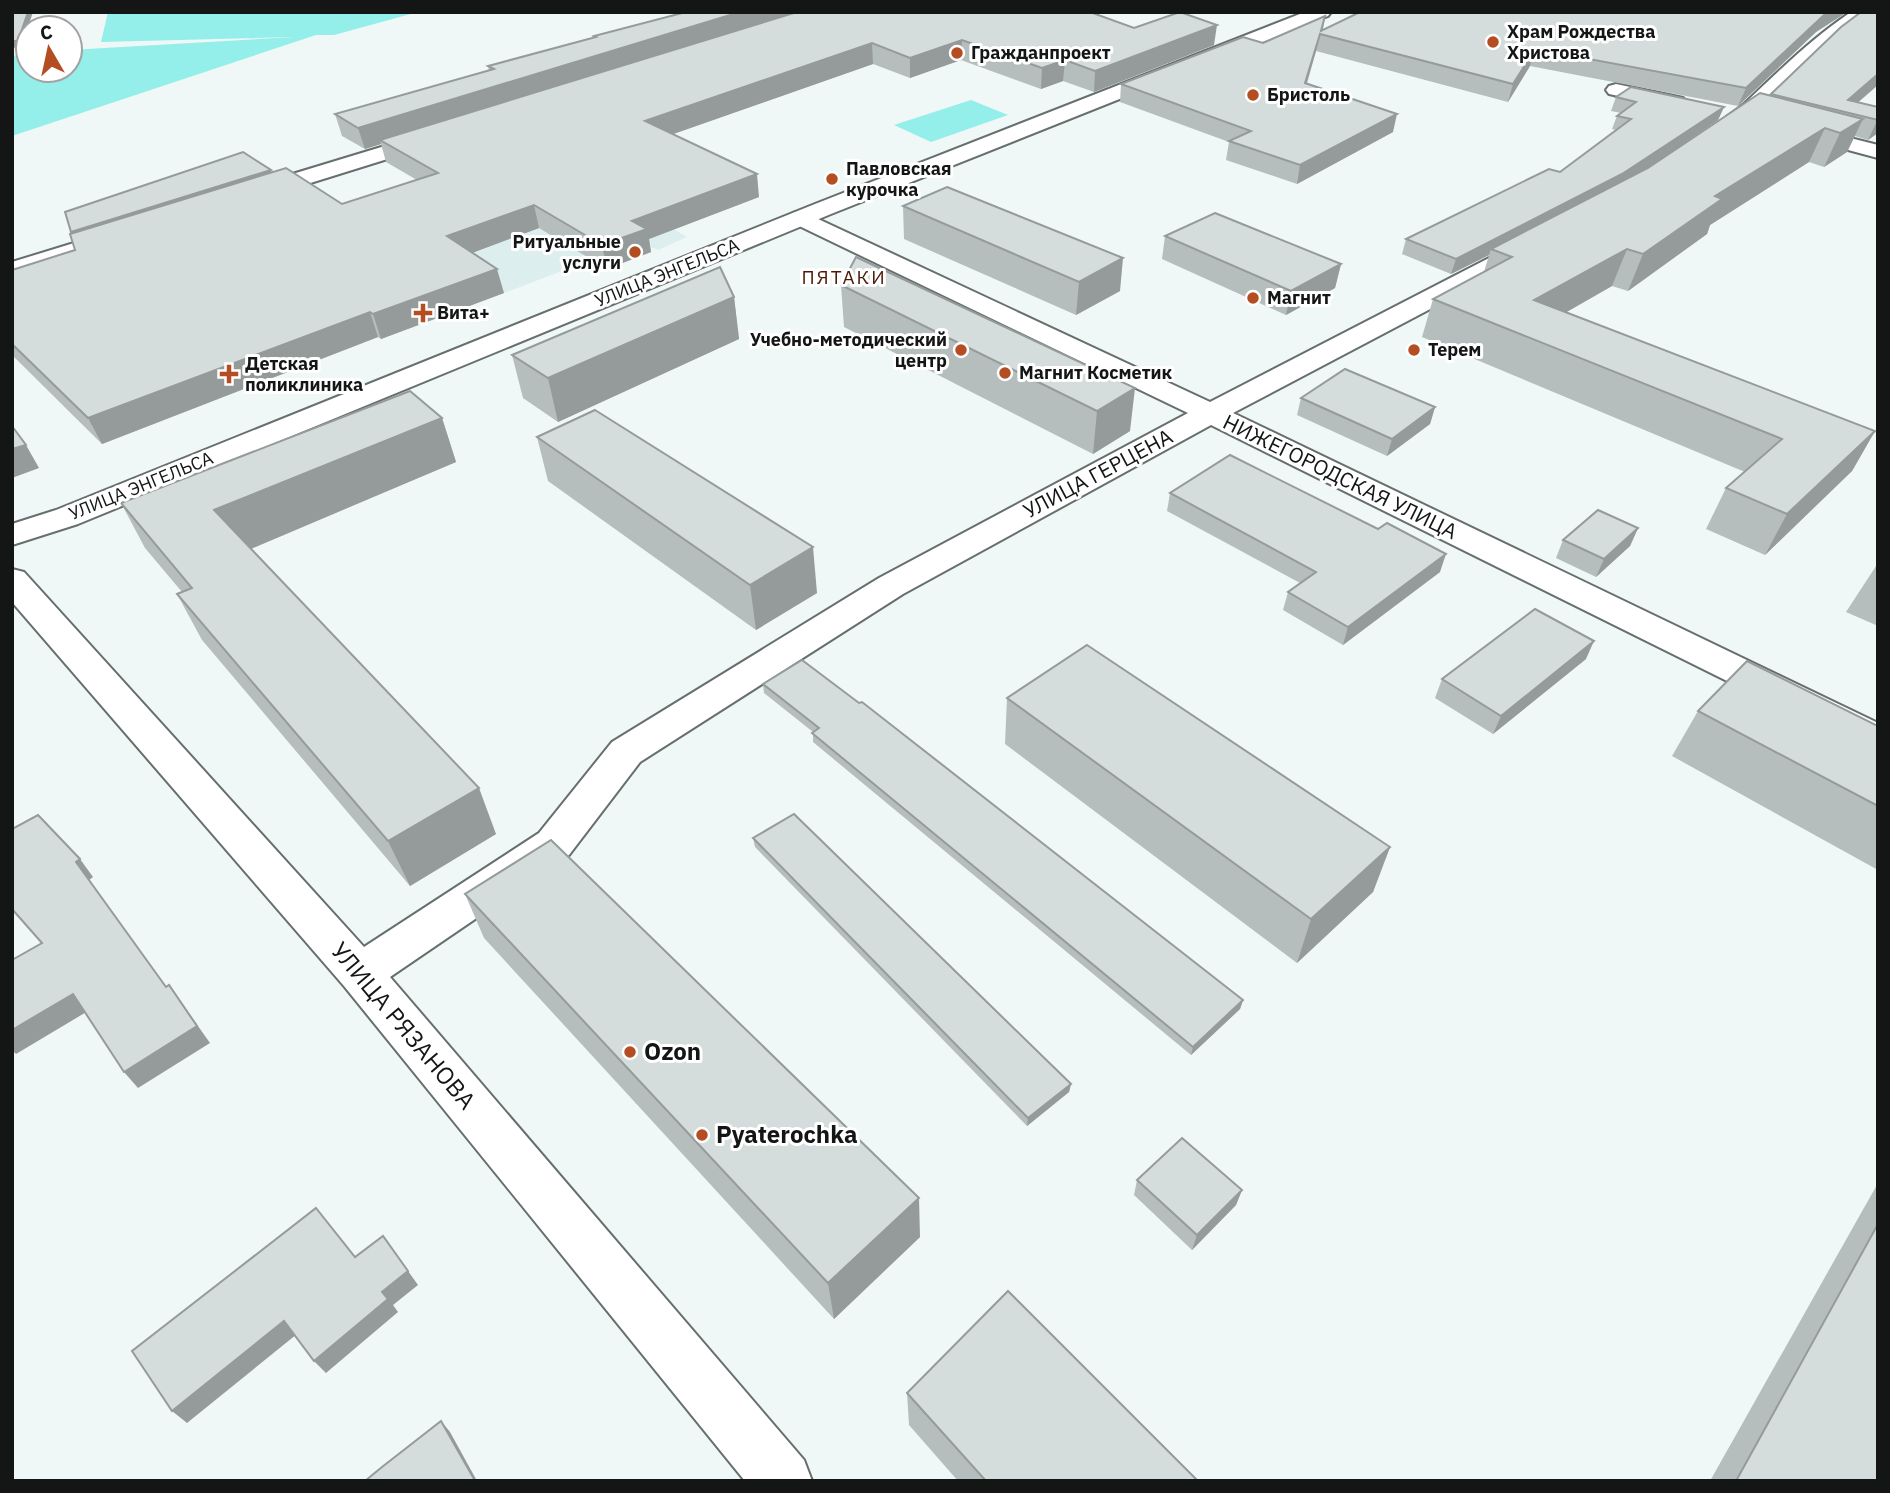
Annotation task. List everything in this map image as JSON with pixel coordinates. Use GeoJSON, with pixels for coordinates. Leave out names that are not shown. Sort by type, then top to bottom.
{"type":"FeatureCollection","features":[{"type":"Feature","properties":{"kind":"street","name":"УЛИЦА ЭНГЕЛЬСА"},"geometry":{"type":"LineString","coordinates":[[12,535],[67,517],[801,218],[1322,12]]}},
{"type":"Feature","properties":{"kind":"street"},"geometry":{"type":"LineString","coordinates":[[1701,145],[1754,119],[1825,38],[1863,12]]}},
{"type":"Feature","properties":{"kind":"street"},"geometry":{"type":"LineString","coordinates":[[1616,90],[1692,105]]}},
{"type":"Feature","properties":{"kind":"street"},"geometry":{"type":"LineString","coordinates":[[1754,119],[1878,152]]}},
{"type":"Feature","properties":{"kind":"street"},"geometry":{"type":"LineString","coordinates":[[229,201],[456,130]]}},
{"type":"Feature","properties":{"kind":"street","name":"НИЖЕГОРОДСКАЯ УЛИЦА"},"geometry":{"type":"LineString","coordinates":[[801,218],[1210,413],[1878,739]]}},
{"type":"Feature","properties":{"kind":"street","name":"УЛИЦА ГЕРЦЕНА"},"geometry":{"type":"LineString","coordinates":[[359,973],[554,844],[625,752],[891,586],[1210,413],[1553,234]]}},
{"type":"Feature","properties":{"kind":"street"},"geometry":{"type":"LineString","coordinates":[[12,270],[101,242]]}},
{"type":"Feature","properties":{"kind":"street","name":"УЛИЦА РЯЗАНОВА"},"geometry":{"type":"LineString","coordinates":[[12,580],[359,973],[783,1481]]}},
{"type":"Feature","properties":{"kind":"shaded area"},"geometry":{"type":"Polygon","coordinates":[[[108,12],[418,12],[334,35],[316,35],[12,136],[12,56],[14,84],[84,84],[84,49],[295,37],[101,42],[108,12]]]}},
{"type":"Feature","properties":{"kind":"shaded area"},"geometry":{"type":"Polygon","coordinates":[[[971,100],[1008,115],[931,142],[894,125],[971,100]]]}},
{"type":"Feature","properties":{"kind":"shaded area"},"geometry":{"type":"Polygon","coordinates":[[[548,156],[687,237],[658,250],[630,238],[581,256],[588,261],[504,293],[362,223],[548,156]]]}},
{"type":"Feature","properties":{"kind":"building"},"geometry":{"type":"Polygon","coordinates":[[[12,12],[28,12],[14,14],[12,41],[12,12]]]}},
{"type":"Feature","properties":{"kind":"building"},"geometry":{"type":"Polygon","coordinates":[[[686,12],[740,12],[358,128],[335,114],[494,69],[488,66],[686,12]]]}},
{"type":"Feature","properties":{"kind":"building"},"geometry":{"type":"Polygon","coordinates":[[[797,12],[1090,12],[1134,28],[1180,12],[1217,25],[1095,71],[1065,60],[1042,68],[962,40],[910,58],[872,43],[645,121],[757,174],[632,221],[647,229],[602,245],[534,205],[447,236],[497,269],[373,314],[370,312],[88,418],[12,344],[12,270],[75,250],[70,234],[286,168],[342,204],[438,173],[380,140],[797,12]]]}},
{"type":"Feature","properties":{"kind":"building"},"geometry":{"type":"Polygon","coordinates":[[[1360,12],[1828,12],[1746,88],[1535,49],[1513,84],[1320,34],[1305,83],[1397,114],[1300,165],[1229,141],[1251,131],[1121,84],[1243,37],[1263,43],[1325,16],[1321,31],[1360,12]]]}},
{"type":"Feature","properties":{"kind":"building"},"geometry":{"type":"Polygon","coordinates":[[[1861,12],[1878,12],[1878,74],[1848,100],[1878,107],[1878,120],[1771,94],[1841,27],[1861,12]]]}},
{"type":"Feature","properties":{"kind":"building"},"geometry":{"type":"Polygon","coordinates":[[[1631,87],[1724,107],[1622,174],[1456,259],[1406,239],[1549,169],[1560,172],[1631,119],[1617,116],[1636,102],[1616,97],[1631,87]]]}},
{"type":"Feature","properties":{"kind":"building"},"geometry":{"type":"Polygon","coordinates":[[[1760,93],[1863,119],[1840,133],[1825,128],[1715,196],[1722,199],[1643,254],[1627,249],[1534,300],[1875,431],[1787,514],[1726,488],[1782,439],[1433,299],[1512,257],[1491,249],[1648,168],[1760,93]]]}},
{"type":"Feature","properties":{"kind":"building"},"geometry":{"type":"Polygon","coordinates":[[[243,152],[271,170],[71,232],[65,212],[243,152]]]}},
{"type":"Feature","properties":{"kind":"building"},"geometry":{"type":"Polygon","coordinates":[[[947,187],[1123,258],[1079,282],[903,206],[947,187]]]}},
{"type":"Feature","properties":{"kind":"building"},"geometry":{"type":"Polygon","coordinates":[[[1215,213],[1341,264],[1291,291],[1165,236],[1215,213]]]}},
{"type":"Feature","properties":{"kind":"building"},"geometry":{"type":"Polygon","coordinates":[[[856,257],[1135,388],[1097,411],[841,285],[856,257]]]}},
{"type":"Feature","properties":{"kind":"building"},"geometry":{"type":"Polygon","coordinates":[[[720,267],[734,297],[548,378],[512,355],[720,267]]]}},
{"type":"Feature","properties":{"kind":"building"},"geometry":{"type":"Polygon","coordinates":[[[1345,369],[1435,407],[1392,439],[1301,398],[1345,369]]]}},
{"type":"Feature","properties":{"kind":"building"},"geometry":{"type":"Polygon","coordinates":[[[410,391],[442,418],[214,510],[479,788],[388,841],[177,594],[192,588],[121,503],[410,391]]]}},
{"type":"Feature","properties":{"kind":"building"},"geometry":{"type":"Polygon","coordinates":[[[595,410],[813,547],[750,585],[537,437],[595,410]]]}},
{"type":"Feature","properties":{"kind":"building"},"geometry":{"type":"Polygon","coordinates":[[[12,426],[26,445],[12,449],[12,426]]]}},
{"type":"Feature","properties":{"kind":"building"},"geometry":{"type":"Polygon","coordinates":[[[1230,455],[1378,529],[1387,523],[1446,554],[1348,627],[1288,592],[1316,572],[1170,493],[1230,455]]]}},
{"type":"Feature","properties":{"kind":"building"},"geometry":{"type":"Polygon","coordinates":[[[1598,510],[1638,528],[1604,559],[1563,540],[1598,510]]]}},
{"type":"Feature","properties":{"kind":"building"},"geometry":{"type":"Polygon","coordinates":[[[1535,609],[1594,641],[1501,716],[1442,679],[1535,609]]]}},
{"type":"Feature","properties":{"kind":"building"},"geometry":{"type":"Polygon","coordinates":[[[1087,645],[1390,847],[1311,919],[1007,698],[1087,645]]]}},
{"type":"Feature","properties":{"kind":"building"},"geometry":{"type":"Polygon","coordinates":[[[802,660],[859,703],[862,702],[1243,1000],[1193,1047],[812,733],[819,728],[763,684],[802,660]]]}},
{"type":"Feature","properties":{"kind":"building"},"geometry":{"type":"Polygon","coordinates":[[[1747,661],[1878,726],[1878,806],[1698,711],[1747,661]]]}},
{"type":"Feature","properties":{"kind":"building"},"geometry":{"type":"Polygon","coordinates":[[[794,814],[1071,1084],[1028,1118],[753,838],[794,814]]]}},
{"type":"Feature","properties":{"kind":"building"},"geometry":{"type":"Polygon","coordinates":[[[38,815],[80,859],[76,862],[197,1026],[124,1072],[73,994],[12,1030],[12,960],[42,943],[12,909],[12,829],[38,815]]]}},
{"type":"Feature","properties":{"kind":"building"},"geometry":{"type":"Polygon","coordinates":[[[551,840],[919,1198],[828,1283],[465,894],[551,840]]]}},
{"type":"Feature","properties":{"kind":"building"},"geometry":{"type":"Polygon","coordinates":[[[1182,1138],[1242,1190],[1197,1235],[1137,1180],[1182,1138]]]}},
{"type":"Feature","properties":{"kind":"building"},"geometry":{"type":"Polygon","coordinates":[[[316,1208],[355,1257],[383,1236],[408,1271],[382,1292],[388,1299],[314,1361],[284,1321],[172,1411],[132,1351],[316,1208]]]}},
{"type":"Feature","properties":{"kind":"building"},"geometry":{"type":"Polygon","coordinates":[[[1878,1224],[1878,1481],[1736,1481],[1878,1224]]]}},
{"type":"Feature","properties":{"kind":"building"},"geometry":{"type":"Polygon","coordinates":[[[1008,1291],[1198,1481],[986,1481],[907,1393],[1008,1291]]]}},
{"type":"Feature","properties":{"kind":"building"},"geometry":{"type":"Polygon","coordinates":[[[441,1421],[474,1479],[472,1481],[365,1481],[382,1467],[441,1421]]]}},
{"type":"Feature","properties":{"kind":"place","name":"Храм Рождества Христова"},"geometry":{"type":"Point","coordinates":[1493,42]}},
{"type":"Feature","properties":{"kind":"place","name":"Гражданпроект"},"geometry":{"type":"Point","coordinates":[957,53]}},
{"type":"Feature","properties":{"kind":"place","name":"Бристоль"},"geometry":{"type":"Point","coordinates":[1253,95]}},
{"type":"Feature","properties":{"kind":"place","name":"Павловская курочка"},"geometry":{"type":"Point","coordinates":[832,179]}},
{"type":"Feature","properties":{"kind":"place","name":"Ритуальные услуги"},"geometry":{"type":"Point","coordinates":[635,252]}},
{"type":"Feature","properties":{"kind":"place","name":"Магнит"},"geometry":{"type":"Point","coordinates":[1253,298]}},
{"type":"Feature","properties":{"kind":"place","name":"Вита+"},"geometry":{"type":"Point","coordinates":[423,313]}},
{"type":"Feature","properties":{"kind":"place","name":"Учебно-методический центр"},"geometry":{"type":"Point","coordinates":[961,350]}},
{"type":"Feature","properties":{"kind":"place","name":"Терем"},"geometry":{"type":"Point","coordinates":[1414,350]}},
{"type":"Feature","properties":{"kind":"place","name":"Магнит Косметик"},"geometry":{"type":"Point","coordinates":[1005,373]}},
{"type":"Feature","properties":{"kind":"place","name":"Детская поликлиника"},"geometry":{"type":"Point","coordinates":[229,374]}},
{"type":"Feature","properties":{"kind":"place","name":"Ozon"},"geometry":{"type":"Point","coordinates":[630,1052]}},
{"type":"Feature","properties":{"kind":"place","name":"Pyaterochka"},"geometry":{"type":"Point","coordinates":[702,1135]}},
{"type":"Feature","properties":{"kind":"district","name":"ПЯТАКИ"},"geometry":{"type":"Point","coordinates":[844,277]}}]}
